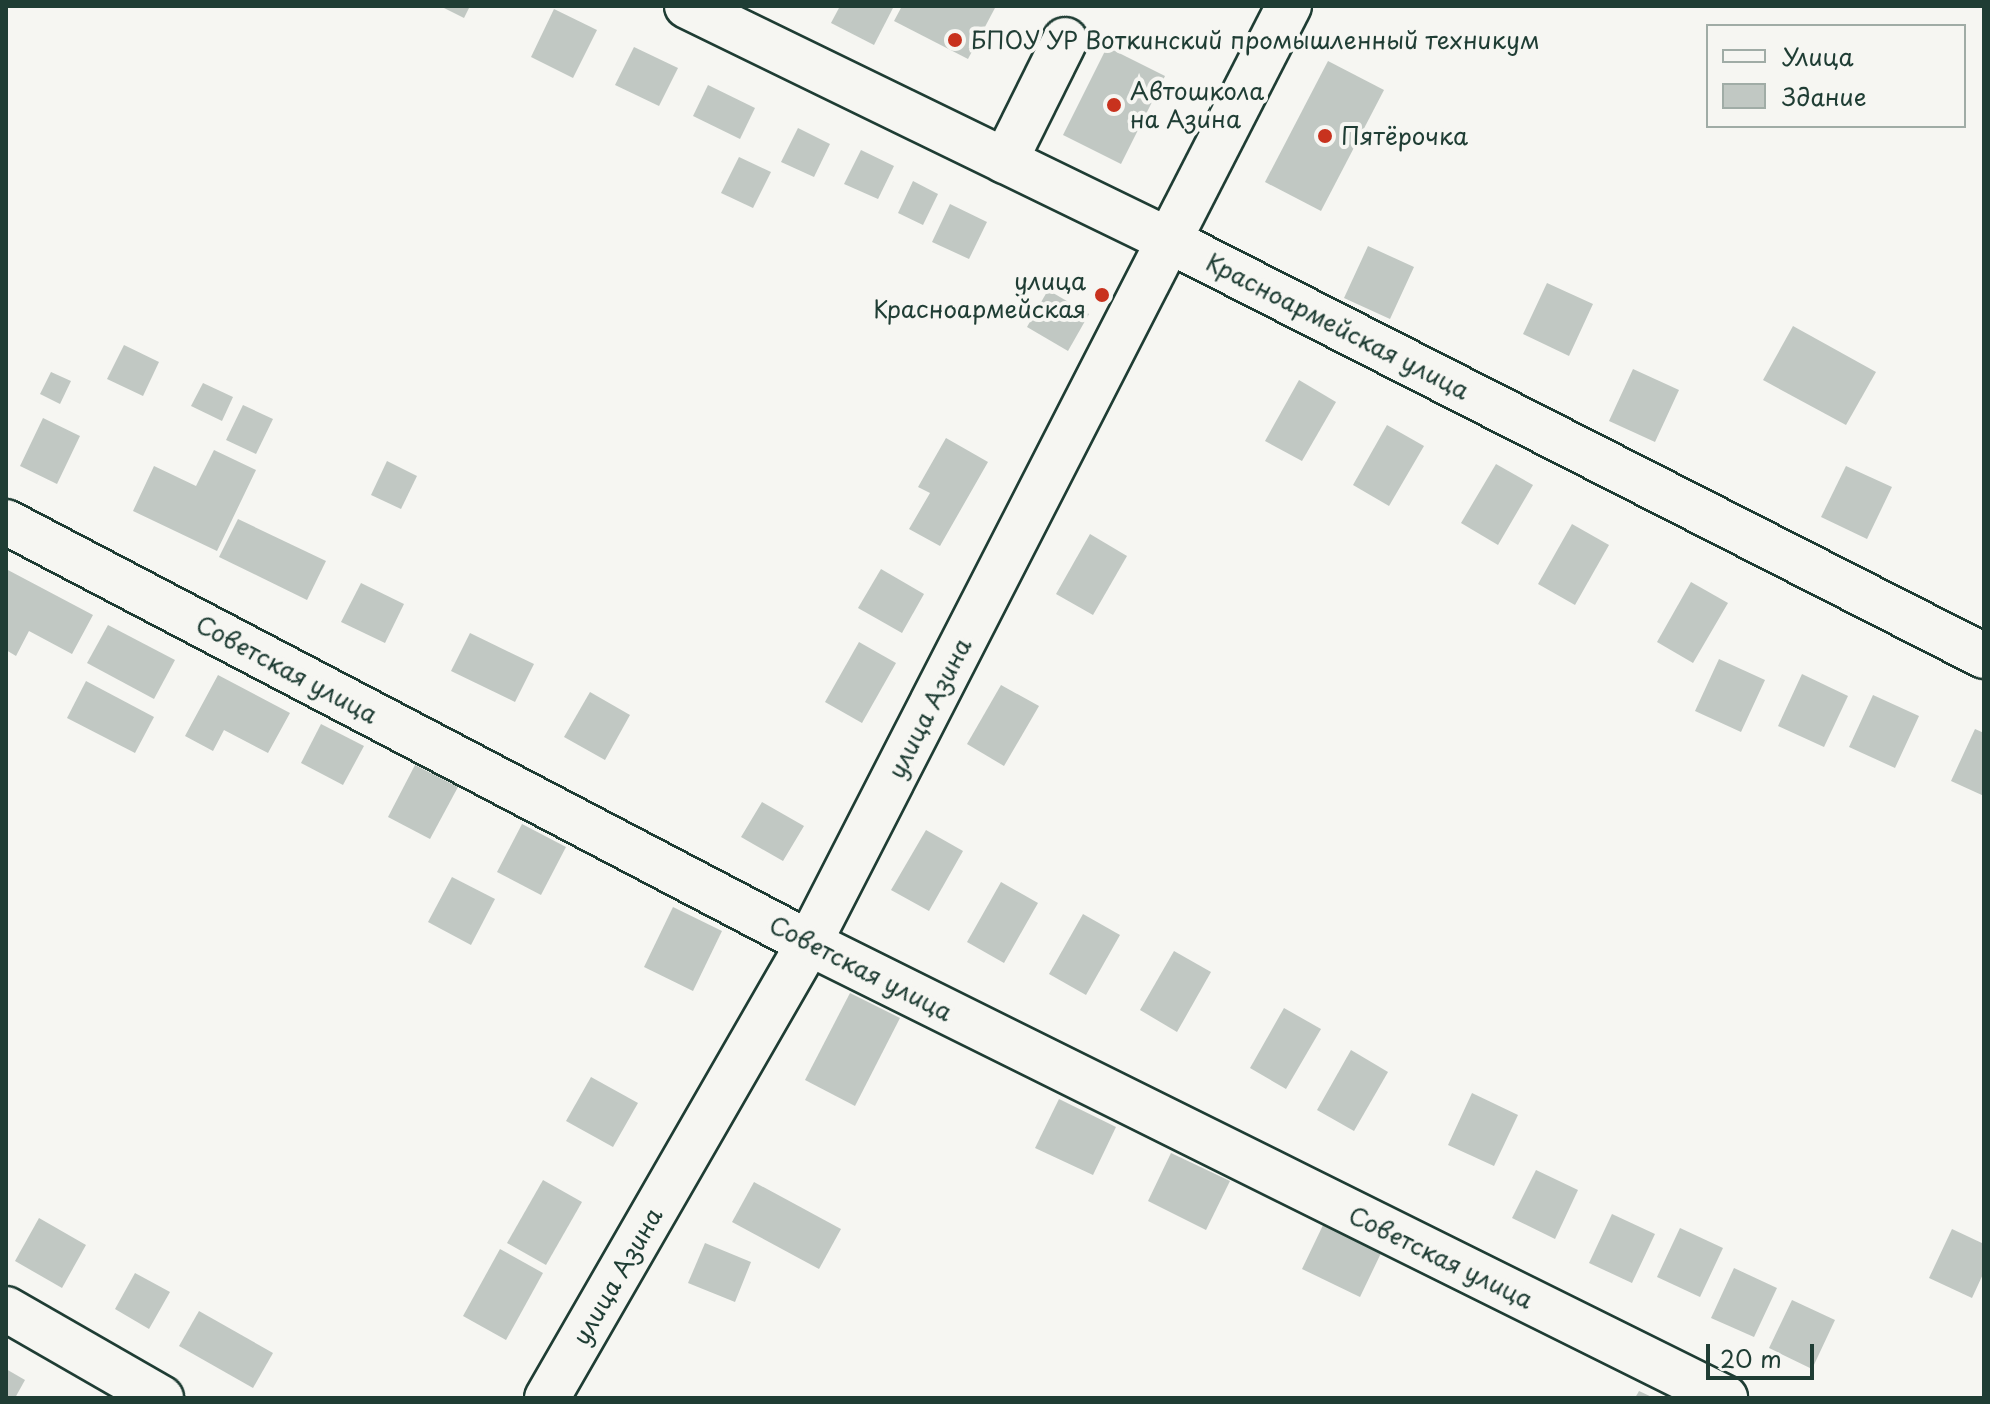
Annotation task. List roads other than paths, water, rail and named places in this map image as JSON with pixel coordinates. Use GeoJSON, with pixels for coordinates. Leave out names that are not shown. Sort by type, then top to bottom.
{"type":"FeatureCollection","features":[{"type":"Feature","properties":{"kind":"street","name":"Красноармейская улица"},"geometry":{"type":"LineString","coordinates":[[687,6],[1168,240],[1984,656]]}},
{"type":"Feature","properties":{"kind":"street","name":"улица Азина"},"geometry":{"type":"LineString","coordinates":[[547,1398],[809,943],[1289,6]]}},
{"type":"Feature","properties":{"kind":"street"},"geometry":{"type":"LineString","coordinates":[[1005,161],[1065,40]]}},
{"type":"Feature","properties":{"kind":"street","name":"Советская улица"},"geometry":{"type":"LineString","coordinates":[[6,522],[809,943],[1725,1398]]}},
{"type":"Feature","properties":{"kind":"street"},"geometry":{"type":"LineString","coordinates":[[6,1309],[161,1398]]}},
{"type":"Feature","properties":{"kind":"place","name":"БПОУ УР Воткинский промышленный техникум"},"geometry":{"type":"Point","coordinates":[955,40]}},
{"type":"Feature","properties":{"kind":"place","name":"Автошкола на Азина"},"geometry":{"type":"Point","coordinates":[1114,105]}},
{"type":"Feature","properties":{"kind":"place","name":"Пятёрочка"},"geometry":{"type":"Point","coordinates":[1325,136]}},
{"type":"Feature","properties":{"kind":"place","name":"улица Красноармейская"},"geometry":{"type":"Point","coordinates":[1102,295]}}]}
